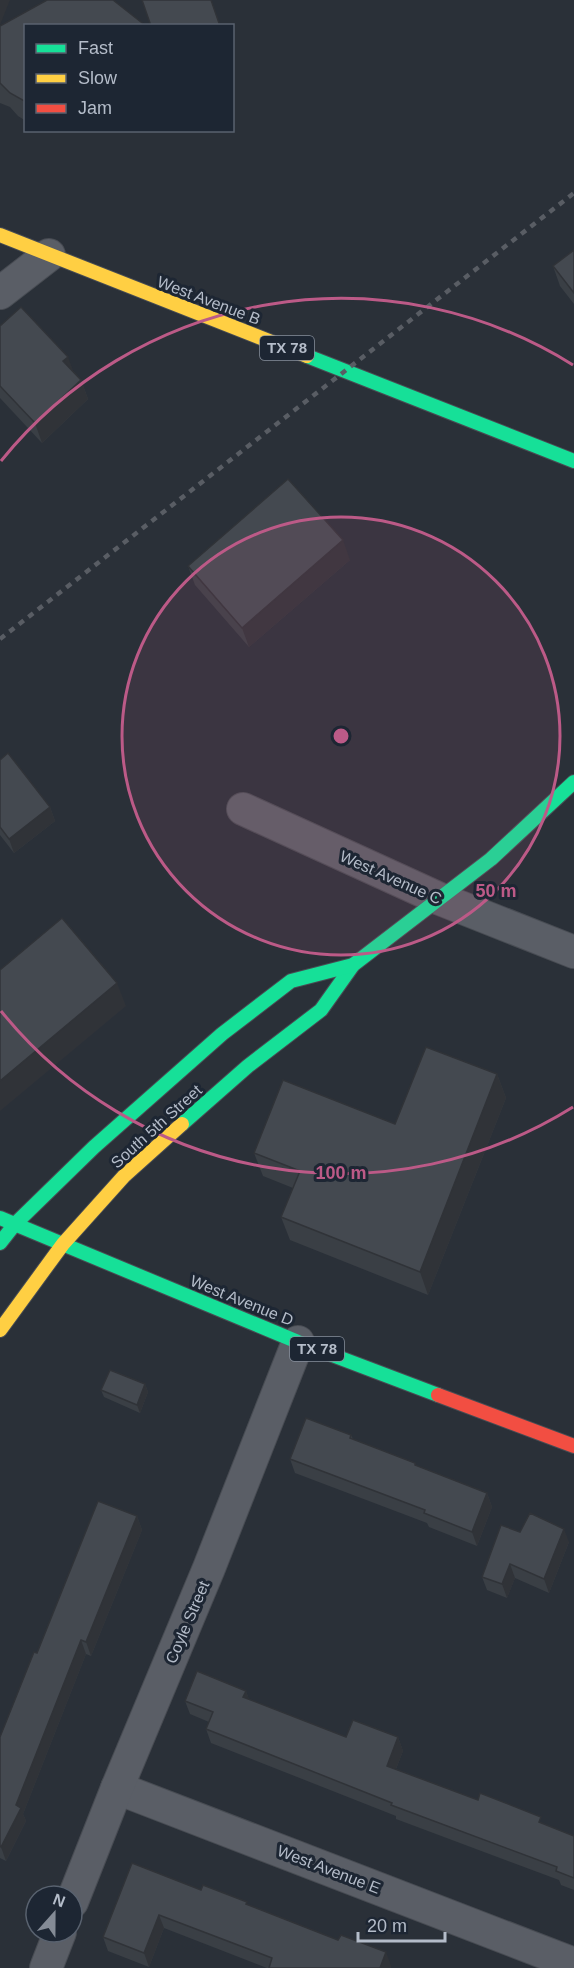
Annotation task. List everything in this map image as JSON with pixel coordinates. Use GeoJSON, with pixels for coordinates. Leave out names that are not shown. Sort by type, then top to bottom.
{"type":"FeatureCollection","features":[{"type":"Feature","properties":{"kind":"street","name":"West Avenue B"},"geometry":{"type":"LineString","coordinates":[[0,235],[574,461]]}},
{"type":"Feature","properties":{"kind":"street"},"geometry":{"type":"LineString","coordinates":[[0,293],[49,255]]}},
{"type":"Feature","properties":{"kind":"street","name":"South 5th Street"},"geometry":{"type":"LineString","coordinates":[[0,1330],[63,1244],[123,1176],[248,1066],[321,1010],[353,965],[491,859],[574,782]]}},
{"type":"Feature","properties":{"kind":"street","name":"West Avenue C"},"geometry":{"type":"LineString","coordinates":[[243,810],[440,899],[574,952]]}},
{"type":"Feature","properties":{"kind":"street","name":"South 5th Street"},"geometry":{"type":"LineString","coordinates":[[0,1243],[15,1224],[94,1147],[222,1034],[291,981],[353,965]]}},
{"type":"Feature","properties":{"kind":"street","name":"West Avenue D"},"geometry":{"type":"LineString","coordinates":[[0,1218],[298,1341],[574,1446]]}},
{"type":"Feature","properties":{"kind":"street","name":"Coyle Street"},"geometry":{"type":"LineString","coordinates":[[79,1884],[210,1568],[298,1341]]}},
{"type":"Feature","properties":{"kind":"street","name":"West Avenue E"},"geometry":{"type":"LineString","coordinates":[[117,1788],[574,1964]]}},
{"type":"Feature","properties":{"kind":"street"},"geometry":{"type":"LineString","coordinates":[[46,1968],[55,1944]]}},
{"type":"Feature","properties":{"kind":"building"},"geometry":{"type":"Polygon","coordinates":[[[47,0],[113,0],[143,24],[24,24],[24,101],[10,93],[0,83],[0,26],[47,0]]]}},
{"type":"Feature","properties":{"kind":"building"},"geometry":{"type":"Polygon","coordinates":[[[142,0],[211,0],[219,24],[150,24],[142,0]]]}},
{"type":"Feature","properties":{"kind":"building"},"geometry":{"type":"Polygon","coordinates":[[[574,250],[574,293],[553,266],[574,250]]]}},
{"type":"Feature","properties":{"kind":"building"},"geometry":{"type":"Polygon","coordinates":[[[21,307],[68,357],[63,361],[81,380],[35,423],[0,386],[0,326],[21,307]]]}},
{"type":"Feature","properties":{"kind":"building"},"geometry":{"type":"Polygon","coordinates":[[[288,479],[343,540],[242,628],[188,566],[288,479]]]}},
{"type":"Feature","properties":{"kind":"building"},"geometry":{"type":"Polygon","coordinates":[[[8,753],[50,807],[9,839],[0,827],[0,760],[8,753]]]}},
{"type":"Feature","properties":{"kind":"building"},"geometry":{"type":"Polygon","coordinates":[[[62,918],[117,983],[0,1081],[0,970],[62,918]]]}},
{"type":"Feature","properties":{"kind":"building"},"geometry":{"type":"Polygon","coordinates":[[[426,1047],[497,1074],[420,1272],[281,1217],[300,1171],[254,1153],[283,1080],[395,1124],[426,1047]]]}},
{"type":"Feature","properties":{"kind":"building"},"geometry":{"type":"Polygon","coordinates":[[[110,1370],[145,1384],[137,1405],[101,1390],[110,1370]]]}},
{"type":"Feature","properties":{"kind":"building"},"geometry":{"type":"Polygon","coordinates":[[[306,1418],[487,1493],[472,1532],[424,1513],[425,1510],[290,1459],[306,1418]]]}},
{"type":"Feature","properties":{"kind":"building"},"geometry":{"type":"Polygon","coordinates":[[[98,1501],[137,1516],[86,1642],[81,1640],[16,1805],[21,1808],[1,1847],[0,1737],[34,1652],[37,1653],[98,1501]]]}},
{"type":"Feature","properties":{"kind":"building"},"geometry":{"type":"Polygon","coordinates":[[[530,1513],[564,1529],[544,1579],[510,1564],[502,1584],[482,1577],[501,1525],[520,1532],[530,1513]]]}},
{"type":"Feature","properties":{"kind":"building"},"geometry":{"type":"Polygon","coordinates":[[[197,1671],[246,1691],[243,1697],[346,1737],[353,1720],[398,1737],[387,1766],[478,1800],[480,1793],[541,1817],[539,1822],[574,1836],[574,1878],[556,1871],[557,1867],[391,1805],[392,1803],[206,1729],[213,1712],[185,1701],[197,1671]]]}},
{"type":"Feature","properties":{"kind":"building"},"geometry":{"type":"Polygon","coordinates":[[[132,1863],[201,1890],[203,1885],[338,1940],[341,1935],[386,1952],[380,1968],[269,1968],[272,1958],[159,1915],[144,1953],[103,1937],[132,1863]]]}},
{"type":"Feature","properties":{"kind":"railway"},"geometry":{"type":"LineString","coordinates":[[0,639],[574,193]]}},
{"type":"Feature","properties":{"kind":"traffic: fast"},"geometry":{"type":"LineString","coordinates":[[307,356],[574,461]]}},
{"type":"Feature","properties":{"kind":"traffic: fast"},"geometry":{"type":"LineString","coordinates":[[182,1124],[248,1066],[321,1010],[353,965],[491,859],[574,782]]}},
{"type":"Feature","properties":{"kind":"traffic: fast"},"geometry":{"type":"LineString","coordinates":[[0,1243],[15,1224],[94,1147],[222,1034],[291,981],[353,965]]}},
{"type":"Feature","properties":{"kind":"traffic: fast"},"geometry":{"type":"LineString","coordinates":[[0,1218],[298,1342],[438,1395]]}},
{"type":"Feature","properties":{"kind":"traffic: slow"},"geometry":{"type":"LineString","coordinates":[[0,235],[307,356]]}},
{"type":"Feature","properties":{"kind":"traffic: slow"},"geometry":{"type":"LineString","coordinates":[[0,1330],[63,1244],[124,1176],[182,1124]]}},
{"type":"Feature","properties":{"kind":"traffic: jam"},"geometry":{"type":"LineString","coordinates":[[438,1395],[574,1446]]}}]}
